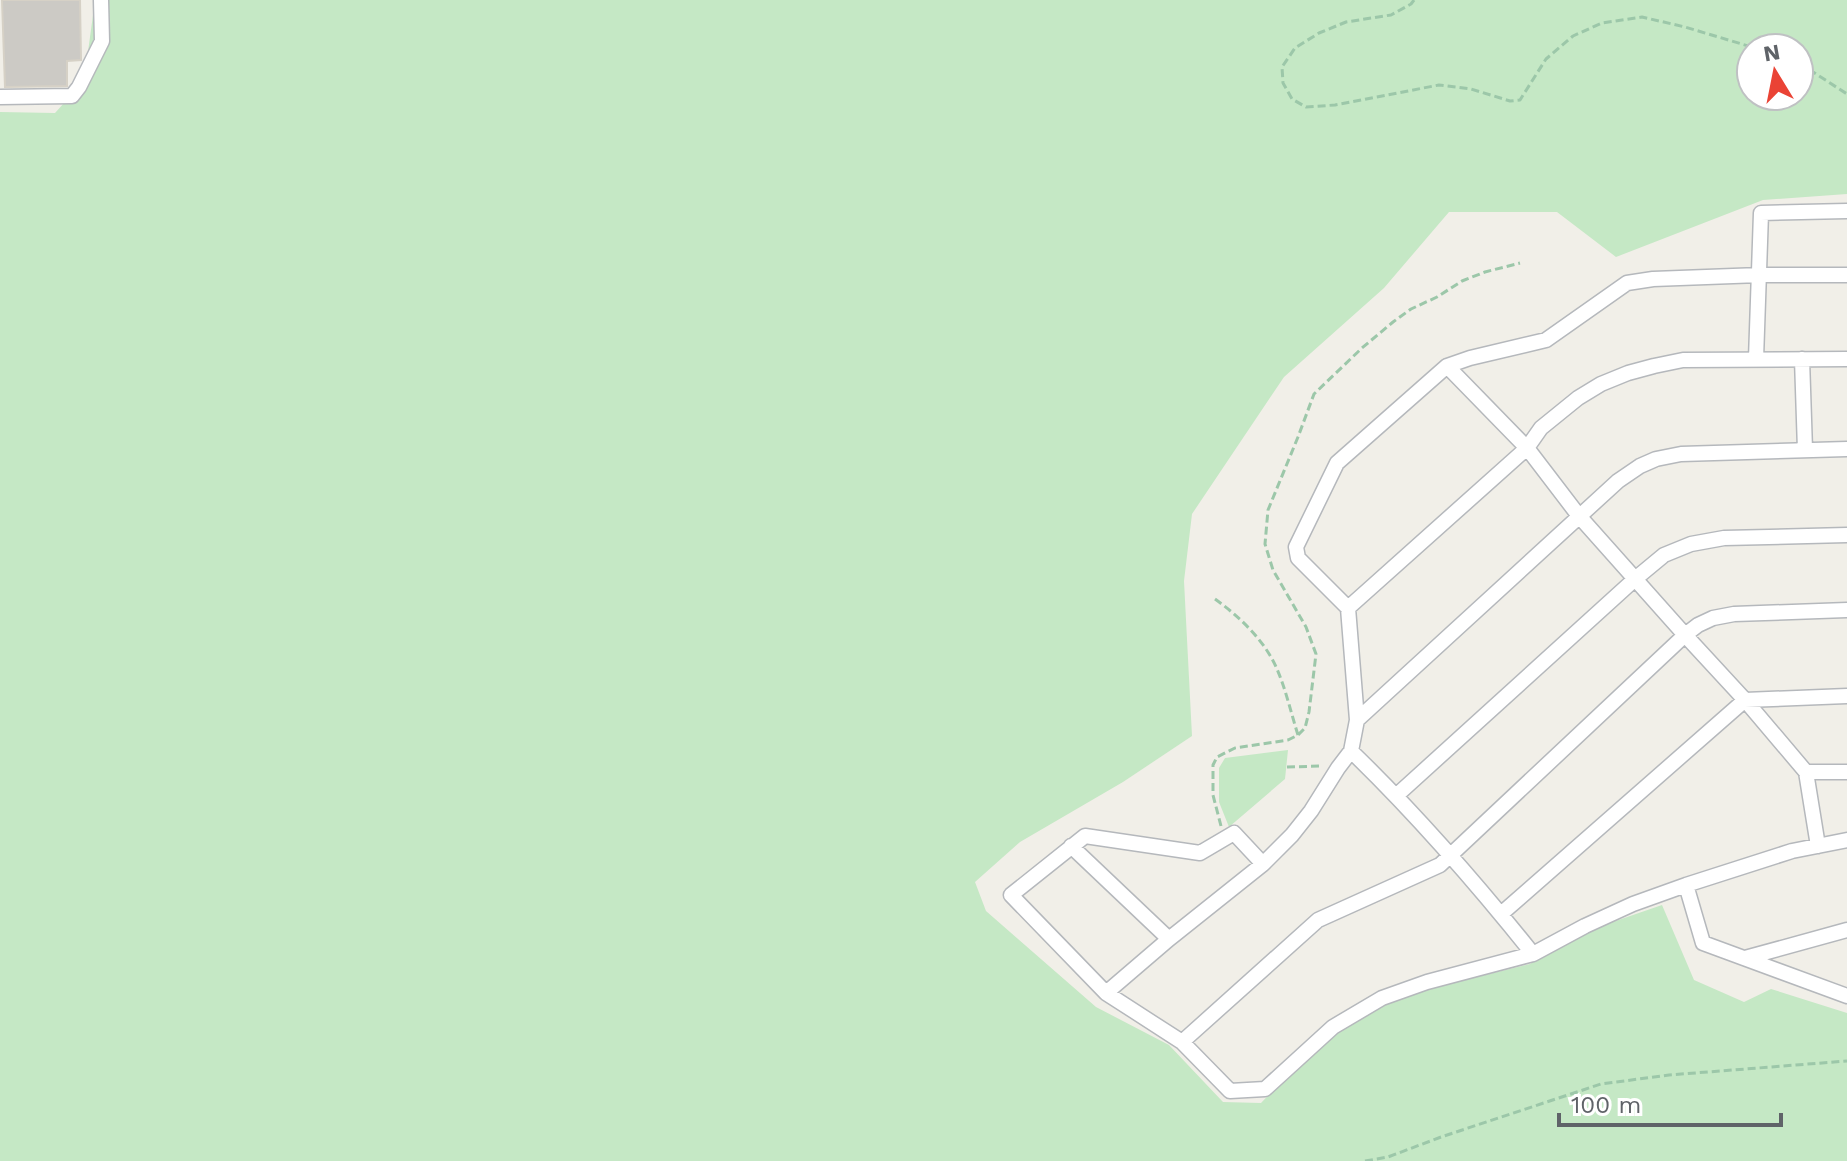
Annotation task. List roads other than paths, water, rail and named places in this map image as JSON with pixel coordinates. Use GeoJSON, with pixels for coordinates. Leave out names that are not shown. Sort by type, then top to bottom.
{"type":"FeatureCollection","features":[{"type":"Feature","properties":{"kind":"street"},"geometry":{"type":"LineString","coordinates":[[0,97],[72,96],[102,41],[101,0]]}},
{"type":"Feature","properties":{"kind":"street"},"geometry":{"type":"LineString","coordinates":[[1756,359],[1761,213],[1847,211]]}},
{"type":"Feature","properties":{"kind":"street"},"geometry":{"type":"LineString","coordinates":[[1106,993],[1263,864],[1311,811],[1351,751],[1357,720],[1348,608],[1298,558],[1296,547],[1337,463],[1447,366],[1546,340],[1627,283],[1653,279],[1760,275],[1847,275]]}},
{"type":"Feature","properties":{"kind":"street"},"geometry":{"type":"LineString","coordinates":[[1802,359],[1805,450]]}},
{"type":"Feature","properties":{"kind":"street"},"geometry":{"type":"LineString","coordinates":[[1348,608],[1527,448],[1541,428],[1601,384],[1628,373],[1683,360],[1847,359]]}},
{"type":"Feature","properties":{"kind":"street"},"geometry":{"type":"LineString","coordinates":[[1447,366],[1527,448],[1579,516],[1806,772],[1818,846]]}},
{"type":"Feature","properties":{"kind":"street"},"geometry":{"type":"LineString","coordinates":[[1357,720],[1579,516],[1640,466],[1681,454],[1847,449]]}},
{"type":"Feature","properties":{"kind":"street"},"geometry":{"type":"LineString","coordinates":[[1397,795],[1664,555],[1691,544],[1724,538],[1847,535]]}},
{"type":"Feature","properties":{"kind":"street"},"geometry":{"type":"LineString","coordinates":[[1182,1042],[1318,920],[1440,865],[1698,625],[1734,614],[1847,610]]}},
{"type":"Feature","properties":{"kind":"street"},"geometry":{"type":"LineString","coordinates":[[1501,914],[1745,700],[1847,696]]}},
{"type":"Feature","properties":{"kind":"street"},"geometry":{"type":"LineString","coordinates":[[1351,751],[1397,795],[1533,954]]}},
{"type":"Feature","properties":{"kind":"street"},"geometry":{"type":"LineString","coordinates":[[1806,772],[1847,772]]}},
{"type":"Feature","properties":{"kind":"street"},"geometry":{"type":"LineString","coordinates":[[1263,864],[1234,833],[1200,853],[1085,836],[1011,895],[1106,993],[1182,1042],[1230,1091],[1265,1089],[1333,1027],[1382,998],[1427,982],[1533,954],[1633,904],[1686,885],[1792,851],[1847,840]]}},
{"type":"Feature","properties":{"kind":"street"},"geometry":{"type":"LineString","coordinates":[[1071,846],[1169,939]]}},
{"type":"Feature","properties":{"kind":"street"},"geometry":{"type":"LineString","coordinates":[[1686,885],[1703,943],[1847,996]]}},
{"type":"Feature","properties":{"kind":"street"},"geometry":{"type":"LineString","coordinates":[[1745,958],[1847,930]]}}]}
